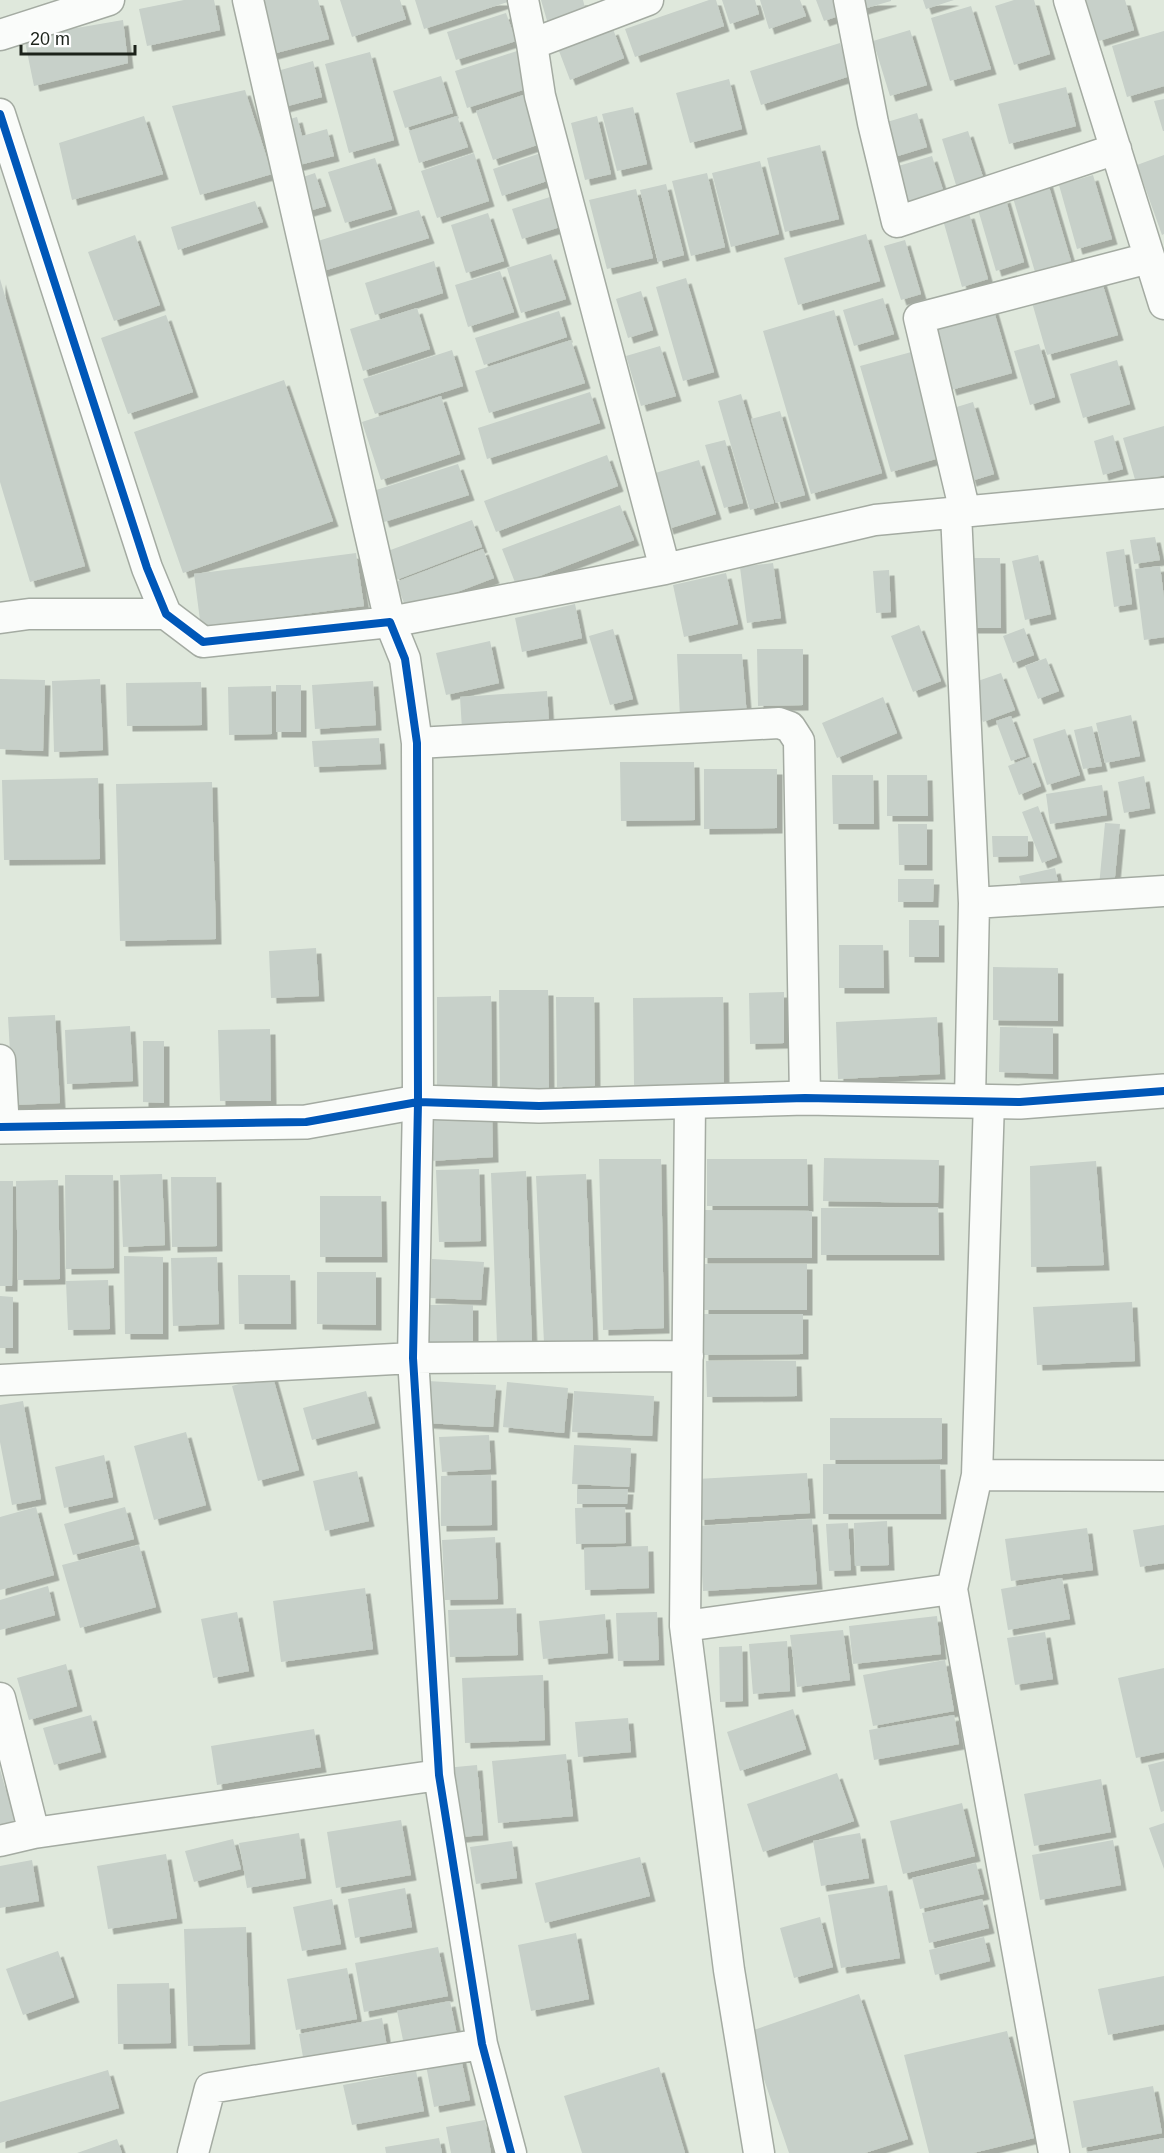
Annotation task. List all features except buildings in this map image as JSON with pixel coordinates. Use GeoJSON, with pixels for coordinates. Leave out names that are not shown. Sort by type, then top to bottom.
{"type":"FeatureCollection","features":[{"type":"Feature","properties":{"kind":"street"},"geometry":{"type":"LineString","coordinates":[[0,35],[109,0]]}},
{"type":"Feature","properties":{"kind":"street"},"geometry":{"type":"LineString","coordinates":[[248,0],[390,622],[405,659],[417,743],[418,1102],[413,1358],[439,1775],[482,2044],[511,2153]]}},
{"type":"Feature","properties":{"kind":"street"},"geometry":{"type":"LineString","coordinates":[[523,0],[540,96],[665,569]]}},
{"type":"Feature","properties":{"kind":"street"},"geometry":{"type":"LineString","coordinates":[[532,44],[648,0]]}},
{"type":"Feature","properties":{"kind":"street"},"geometry":{"type":"LineString","coordinates":[[849,0],[873,123],[897,222],[1116,149]]}},
{"type":"Feature","properties":{"kind":"street"},"geometry":{"type":"LineString","coordinates":[[1069,0],[1164,304]]}},
{"type":"Feature","properties":{"kind":"street"},"geometry":{"type":"LineString","coordinates":[[0,114],[147,568],[166,614],[202,642],[390,622],[665,569],[875,520],[1164,494]]}},
{"type":"Feature","properties":{"kind":"street"},"geometry":{"type":"LineString","coordinates":[[1054,2153],[952,1589],[977,1475],[979,1101],[974,903],[960,513],[919,318],[1149,258]]}},
{"type":"Feature","properties":{"kind":"street"},"geometry":{"type":"LineString","coordinates":[[0,618],[29,614],[166,614]]}},
{"type":"Feature","properties":{"kind":"street"},"geometry":{"type":"LineString","coordinates":[[417,743],[779,723],[790,727],[798,741],[805,1098]]}},
{"type":"Feature","properties":{"kind":"street"},"geometry":{"type":"LineString","coordinates":[[974,903],[1164,891]]}},
{"type":"Feature","properties":{"kind":"street"},"geometry":{"type":"LineString","coordinates":[[0,1060],[2,1128],[306,1122],[418,1102],[539,1106],[805,1098],[1020,1102],[1164,1091]]}},
{"type":"Feature","properties":{"kind":"street"},"geometry":{"type":"LineString","coordinates":[[690,1102],[685,1626],[729,1970],[759,2153]]}},
{"type":"Feature","properties":{"kind":"street"},"geometry":{"type":"LineString","coordinates":[[0,1380],[413,1358],[688,1356]]}},
{"type":"Feature","properties":{"kind":"street"},"geometry":{"type":"LineString","coordinates":[[977,1475],[1164,1476]]}},
{"type":"Feature","properties":{"kind":"street"},"geometry":{"type":"LineString","coordinates":[[685,1626],[952,1589]]}},
{"type":"Feature","properties":{"kind":"street"},"geometry":{"type":"LineString","coordinates":[[0,1698],[34,1833]]}},
{"type":"Feature","properties":{"kind":"street"},"geometry":{"type":"LineString","coordinates":[[0,1841],[34,1833],[439,1775]]}},
{"type":"Feature","properties":{"kind":"street"},"geometry":{"type":"LineString","coordinates":[[193,2153],[210,2088],[482,2044]]}},
{"type":"Feature","properties":{"kind":"cycle path"},"geometry":{"type":"LineString","coordinates":[[0,114],[147,568],[166,614],[203,642],[390,622],[405,659],[417,743],[418,1102],[413,1358],[439,1775],[482,2044],[511,2153]]}},
{"type":"Feature","properties":{"kind":"cycle path"},"geometry":{"type":"LineString","coordinates":[[0,1127],[306,1122],[418,1102],[539,1106],[805,1098],[1020,1102],[1164,1091]]}}]}
